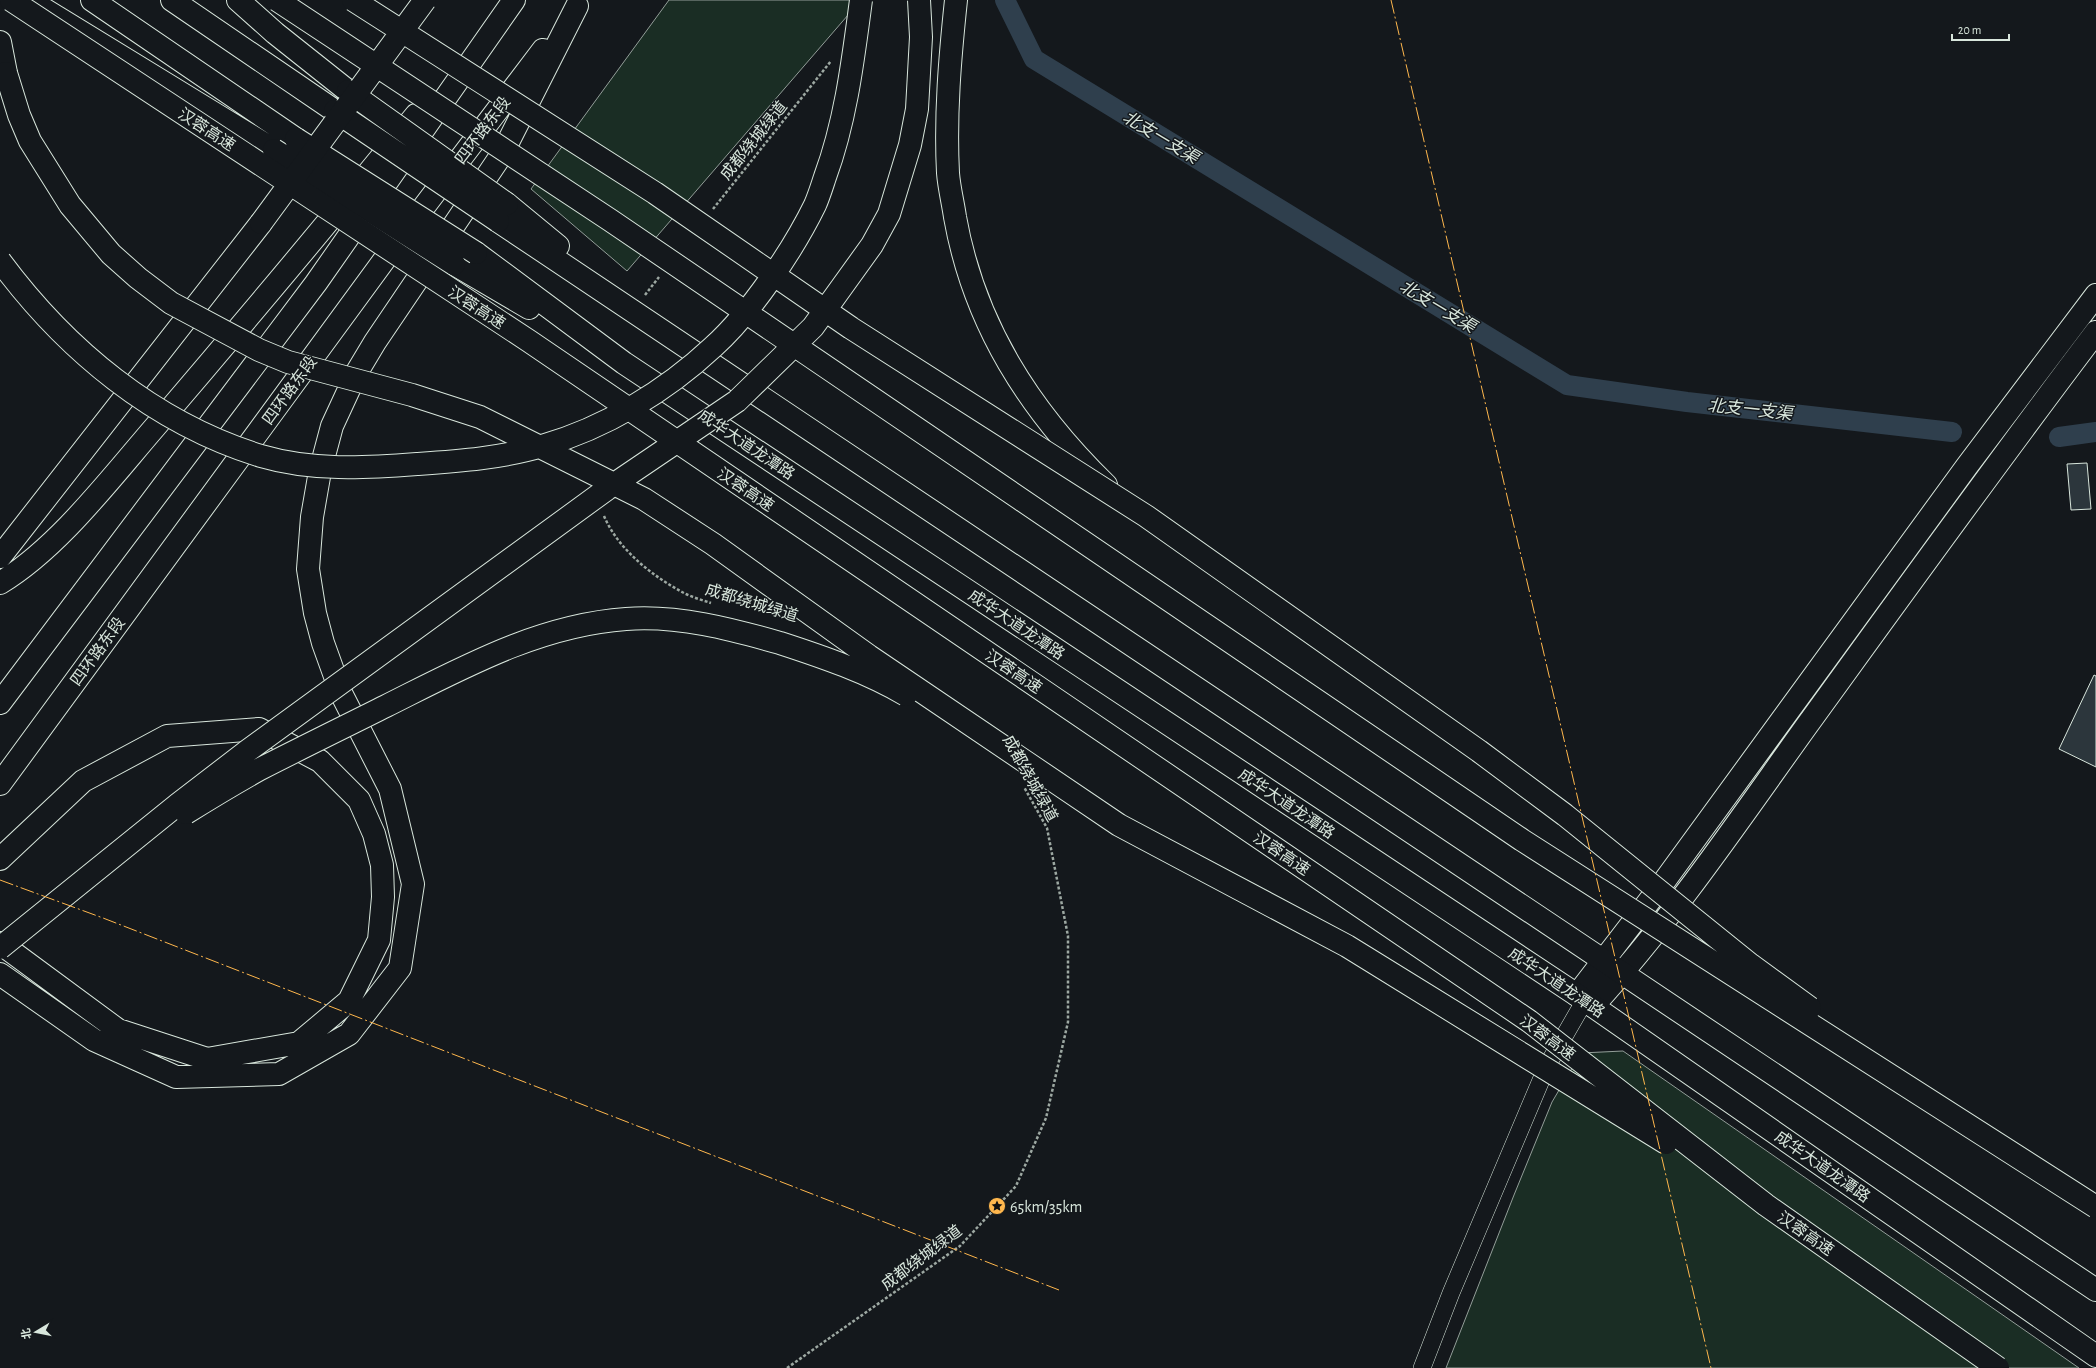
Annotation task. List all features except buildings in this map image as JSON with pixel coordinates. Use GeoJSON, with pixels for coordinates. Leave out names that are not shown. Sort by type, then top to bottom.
{"type":"FeatureCollection","features":[{"type":"Feature","properties":{"kind":"main road","name":"汉蓉高速"},"geometry":{"type":"LineString","coordinates":[[12,0],[529,341],[1529,1021],[1766,1205],[1998,1368]]}},
{"type":"Feature","properties":{"kind":"main road"},"geometry":{"type":"LineString","coordinates":[[29,0],[274,150],[454,264],[624,363]]}},
{"type":"Feature","properties":{"kind":"main road","name":"成华大道龙潭路"},"geometry":{"type":"LineString","coordinates":[[92,0],[296,139],[476,253],[624,363],[1585,1000],[2096,1356]]}},
{"type":"Feature","properties":{"kind":"main road"},"geometry":{"type":"LineString","coordinates":[[172,0],[335,111],[502,212]]}},
{"type":"Feature","properties":{"kind":"main road"},"geometry":{"type":"LineString","coordinates":[[238,0],[275,33],[502,212],[664,330],[1602,961],[1623,972],[2096,1290]]}},
{"type":"Feature","properties":{"kind":"main road"},"geometry":{"type":"LineString","coordinates":[[277,0],[610,220],[1522,840],[2096,1207]]}},
{"type":"Feature","properties":{"kind":"main road"},"geometry":{"type":"LineString","coordinates":[[352,0],[655,193],[851,328],[1146,516],[1472,747],[1565,815],[1751,965],[1975,1130]]}},
{"type":"Feature","properties":{"kind":"main road"},"geometry":{"type":"LineString","coordinates":[[0,557],[261,223],[425,0]]}},
{"type":"Feature","properties":{"kind":"main road"},"geometry":{"type":"LineString","coordinates":[[0,583],[30,563],[85,507],[248,319],[511,0]]}},
{"type":"Feature","properties":{"kind":"main road"},"geometry":{"type":"LineString","coordinates":[[0,703],[316,283],[514,0]]}},
{"type":"Feature","properties":{"kind":"main road"},"geometry":{"type":"LineString","coordinates":[[0,261],[23,293],[62,334],[108,375],[147,403],[189,427],[260,456],[314,466],[361,467],[466,460],[543,446],[586,430],[605,421],[637,404],[681,374],[714,346],[736,323],[779,266],[816,204],[838,141],[851,74],[861,0]]}},
{"type":"Feature","properties":{"kind":"main road"},"geometry":{"type":"LineString","coordinates":[[56,905],[118,852],[246,752],[608,489],[736,401],[813,327],[872,245],[889,214],[910,145],[917,109],[922,37],[919,0]]}},
{"type":"Feature","properties":{"kind":"main road"},"geometry":{"type":"LineString","coordinates":[[956,0],[951,62],[948,161],[960,242],[968,276],[980,308],[1012,369],[1050,425],[1101,480],[1146,516]]}},
{"type":"Feature","properties":{"kind":"main road"},"geometry":{"type":"LineString","coordinates":[[0,974],[94,1040],[176,1077],[279,1074],[349,1034],[400,968],[413,884],[390,789],[341,693],[323,643],[310,583],[308,569],[312,517],[320,471],[332,426],[357,372],[375,342],[502,154],[579,3]]}},
{"type":"Feature","properties":{"kind":"main road","name":"四环路东段"},"geometry":{"type":"LineString","coordinates":[[0,784],[402,237],[579,3]]}},
{"type":"Feature","properties":{"kind":"main road"},"geometry":{"type":"LineString","coordinates":[[0,42],[6,73],[19,115],[30,141],[48,173],[70,205],[111,254],[138,278],[170,303],[259,350],[288,362],[412,395],[480,417],[644,499],[714,544],[869,656],[1119,825]]}},
{"type":"Feature","properties":{"kind":"main road"},"geometry":{"type":"LineString","coordinates":[[1585,1000],[1602,961],[1665,881],[1967,466],[2096,295]]}},
{"type":"Feature","properties":{"kind":"main road"},"geometry":{"type":"LineString","coordinates":[[1585,1000],[1623,972],[1681,902],[1996,462],[2096,332]]}},
{"type":"Feature","properties":{"kind":"main road"},"geometry":{"type":"LineString","coordinates":[[0,948],[56,905],[179,817],[258,770],[476,661],[509,647],[578,626],[628,619],[682,621],[750,634],[818,655],[899,691],[1119,825],[1347,946],[1766,1205]]}},
{"type":"Feature","properties":{"kind":"main road"},"geometry":{"type":"LineString","coordinates":[[0,859],[83,781],[167,736],[259,729],[320,761],[359,800],[374,834],[382,865],[384,897],[378,940],[349,1001],[299,1043],[207,1059],[118,1030],[0,943]]}},
{"type":"Feature","properties":{"kind":"street"},"geometry":{"type":"LineString","coordinates":[[1422,1368],[1451,1293],[1547,1066],[1585,1000]]}},
{"type":"Feature","properties":{"kind":"path","name":"成都绕城绿道"},"geometry":{"type":"LineString","coordinates":[[709,215],[833,59]]}},
{"type":"Feature","properties":{"kind":"path"},"geometry":{"type":"LineString","coordinates":[[644,296],[664,271]]}},
{"type":"Feature","properties":{"kind":"path","name":"成都绕城绿道"},"geometry":{"type":"LineString","coordinates":[[602,511],[610,532],[643,566],[683,593],[713,604]]}},
{"type":"Feature","properties":{"kind":"path","name":"成都绕城绿道"},"geometry":{"type":"LineString","coordinates":[[787,1368],[960,1246],[1016,1186],[1046,1118],[1068,1022],[1068,936],[1047,828],[1021,781]]}},
{"type":"Feature","properties":{"kind":"green space"},"geometry":{"type":"Polygon","coordinates":[[[669,0],[861,0],[627,271],[531,189],[669,0]]]}},
{"type":"Feature","properties":{"kind":"green space"},"geometry":{"type":"Polygon","coordinates":[[[1623,1051],[2079,1368],[1446,1368],[1552,1102],[1581,1053],[1623,1051]]]}},
{"type":"Feature","properties":{"kind":"waterway","name":"北支一支渠"},"geometry":{"type":"LineString","coordinates":[[1005,0],[1034,59],[1567,385],[1687,402],[1952,432]]}},
{"type":"Feature","properties":{"kind":"waterway","name":"北支一支渠"},"geometry":{"type":"LineString","coordinates":[[2059,437],[2096,432]]}},
{"type":"Feature","properties":{"kind":"power"},"geometry":{"type":"LineString","coordinates":[[1391,0],[1711,1368]]}},
{"type":"Feature","properties":{"kind":"power"},"geometry":{"type":"LineString","coordinates":[[0,880],[103,918],[1059,1290]]}},
{"type":"Feature","properties":{"kind":"place","name":"65km/35km"},"geometry":{"type":"Point","coordinates":[997,1206]}}]}
